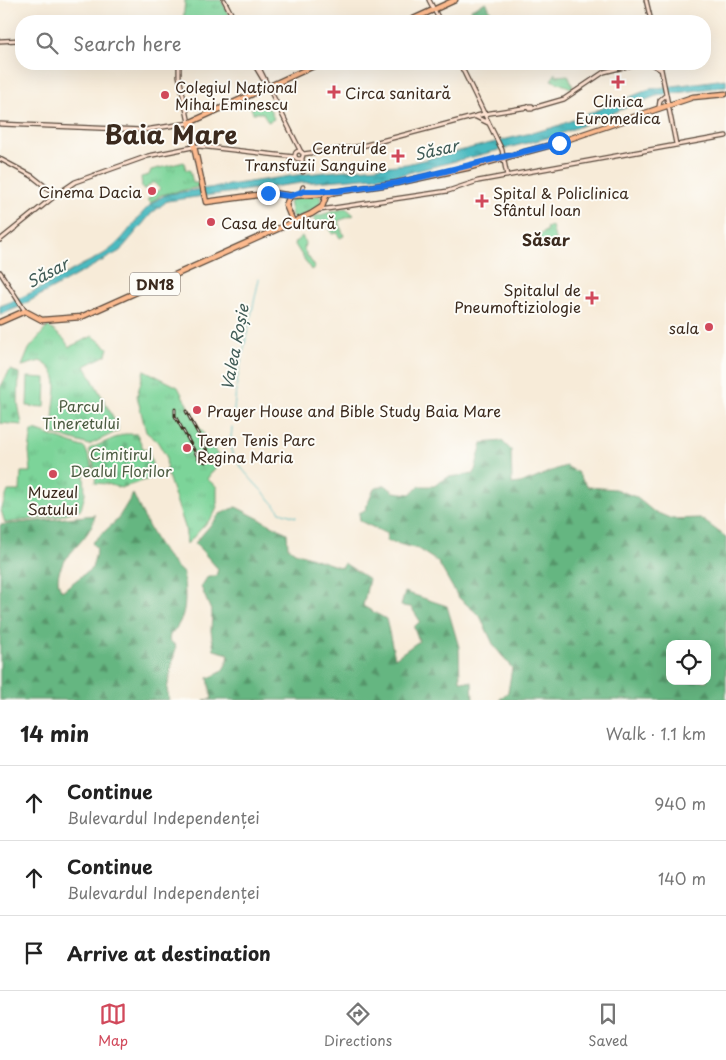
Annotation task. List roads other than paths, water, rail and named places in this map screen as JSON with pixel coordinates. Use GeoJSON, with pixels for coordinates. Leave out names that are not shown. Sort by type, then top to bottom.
{"type":"FeatureCollection","features":[{"type":"Feature","properties":{"kind":"main road"},"geometry":{"type":"LineString","coordinates":[[423,15],[455,0]]}},
{"type":"Feature","properties":{"kind":"main road"},"geometry":{"type":"LineString","coordinates":[[305,70],[189,123],[206,202],[268,193],[290,196],[304,191],[335,191],[409,181],[551,146],[668,104],[690,99],[725,95]]}},
{"type":"Feature","properties":{"kind":"main road"},"geometry":{"type":"LineString","coordinates":[[304,191],[324,195],[335,191]]}},
{"type":"Feature","properties":{"kind":"main road"},"geometry":{"type":"LineString","coordinates":[[282,194],[293,222],[321,206],[324,195]]}},
{"type":"Feature","properties":{"kind":"main road"},"geometry":{"type":"LineString","coordinates":[[309,214],[325,206],[324,195]]}},
{"type":"Feature","properties":{"kind":"main road"},"geometry":{"type":"LineString","coordinates":[[286,205],[290,196]]}},
{"type":"Feature","properties":{"kind":"main road"},"geometry":{"type":"LineString","coordinates":[[284,226],[288,212]]}},
{"type":"Feature","properties":{"kind":"main road","name":"DN18"},"geometry":{"type":"LineString","coordinates":[[24,309],[46,322],[81,317],[293,222]]}},
{"type":"Feature","properties":{"kind":"main road"},"geometry":{"type":"LineString","coordinates":[[0,322],[24,309]]}},
{"type":"Feature","properties":{"kind":"street"},"geometry":{"type":"LineString","coordinates":[[224,0],[232,15]]}},
{"type":"Feature","properties":{"kind":"street"},"geometry":{"type":"LineString","coordinates":[[430,0],[437,15]]}},
{"type":"Feature","properties":{"kind":"street"},"geometry":{"type":"LineString","coordinates":[[646,0],[650,15]]}},
{"type":"Feature","properties":{"kind":"street"},"geometry":{"type":"LineString","coordinates":[[0,41],[15,40]]}},
{"type":"Feature","properties":{"kind":"street"},"geometry":{"type":"LineString","coordinates":[[0,124],[144,130],[189,123],[179,70]]}},
{"type":"Feature","properties":{"kind":"street"},"geometry":{"type":"LineString","coordinates":[[259,70],[302,155],[303,172]]}},
{"type":"Feature","properties":{"kind":"street"},"geometry":{"type":"LineString","coordinates":[[463,70],[502,150],[507,176]]}},
{"type":"Feature","properties":{"kind":"street"},"geometry":{"type":"LineString","coordinates":[[1,240],[56,195],[82,179],[148,156],[194,146],[296,156],[362,146],[484,114],[538,106],[567,97],[604,72],[612,70]]}},
{"type":"Feature","properties":{"kind":"street"},"geometry":{"type":"LineString","coordinates":[[661,71],[676,144]]}},
{"type":"Feature","properties":{"kind":"street"},"geometry":{"type":"LineString","coordinates":[[659,107],[660,100],[666,95]]}},
{"type":"Feature","properties":{"kind":"street"},"geometry":{"type":"LineString","coordinates":[[480,105],[493,112]]}},
{"type":"Feature","properties":{"kind":"street"},"geometry":{"type":"LineString","coordinates":[[475,117],[488,123]]}},
{"type":"Feature","properties":{"kind":"street"},"geometry":{"type":"LineString","coordinates":[[325,206],[454,190],[473,182],[726,136]]}},
{"type":"Feature","properties":{"kind":"street"},"geometry":{"type":"LineString","coordinates":[[297,146],[296,156],[302,166]]}},
{"type":"Feature","properties":{"kind":"street"},"geometry":{"type":"LineString","coordinates":[[296,156],[302,155]]}},
{"type":"Feature","properties":{"kind":"street"},"geometry":{"type":"LineString","coordinates":[[0,159],[32,176],[56,195]]}},
{"type":"Feature","properties":{"kind":"street"},"geometry":{"type":"LineString","coordinates":[[0,272],[24,309]]}},
{"type":"Feature","properties":{"kind":"water"},"geometry":{"type":"Polygon","coordinates":[[[726,79],[726,86],[656,96],[555,136],[400,175],[301,183],[167,201],[151,214],[120,251],[19,307],[0,315],[0,306],[21,298],[109,250],[145,210],[159,198],[168,194],[297,175],[407,164],[555,127],[650,89],[726,79]]]}},
{"type":"Feature","properties":{"kind":"waterway","name":"Valea Roșie"},"geometry":{"type":"LineString","coordinates":[[233,419],[237,381],[259,279]]}},
{"type":"Feature","properties":{"kind":"waterway","name":"Valea Roșie"},"geometry":{"type":"LineString","coordinates":[[232,427],[230,446],[244,471],[280,512],[296,517]]}},
{"type":"Feature","properties":{"kind":"railway"},"geometry":{"type":"LineString","coordinates":[[175,409],[175,416],[199,459],[206,462],[210,456],[186,411]]}},
{"type":"Feature","properties":{"kind":"place","name":"Clinica Euromedica"},"geometry":{"type":"Point","coordinates":[618,82]}},
{"type":"Feature","properties":{"kind":"place","name":"Circa sanitară"},"geometry":{"type":"Point","coordinates":[334,92]}},
{"type":"Feature","properties":{"kind":"place","name":"Colegiul Național Mihai Eminescu"},"geometry":{"type":"Point","coordinates":[165,95]}},
{"type":"Feature","properties":{"kind":"place","name":"Centrul de Transfuzii Sanguine"},"geometry":{"type":"Point","coordinates":[398,156]}},
{"type":"Feature","properties":{"kind":"place","name":"Cinema Dacia"},"geometry":{"type":"Point","coordinates":[152,191]}},
{"type":"Feature","properties":{"kind":"place","name":"Spital & Policlinica Sfântul Ioan"},"geometry":{"type":"Point","coordinates":[482,201]}},
{"type":"Feature","properties":{"kind":"place","name":"Casa de Cultură"},"geometry":{"type":"Point","coordinates":[211,222]}},
{"type":"Feature","properties":{"kind":"place","name":"Spitalul de Pneumoftiziologie"},"geometry":{"type":"Point","coordinates":[592,298]}},
{"type":"Feature","properties":{"kind":"place","name":"sala"},"geometry":{"type":"Point","coordinates":[709,327]}},
{"type":"Feature","properties":{"kind":"place","name":"Prayer House and Bible Study Baia Mare"},"geometry":{"type":"Point","coordinates":[197,410]}},
{"type":"Feature","properties":{"kind":"place","name":"Teren Tenis Parc Regina Maria"},"geometry":{"type":"Point","coordinates":[187,448]}},
{"type":"Feature","properties":{"kind":"place","name":"Muzeul Satului"},"geometry":{"type":"Point","coordinates":[53,474]}},
{"type":"Feature","properties":{"kind":"district","name":"Baia Mare"},"geometry":{"type":"Point","coordinates":[171,134]}},
{"type":"Feature","properties":{"kind":"district","name":"Săsar"},"geometry":{"type":"Point","coordinates":[546,239]}},
{"type":"Feature","properties":{"kind":"park label","name":"Parcul Tineretului"},"geometry":{"type":"Point","coordinates":[81,414]}},
{"type":"Feature","properties":{"kind":"park label","name":"Cimitirul Dealul Florilor"},"geometry":{"type":"Point","coordinates":[121,462]}}]}
